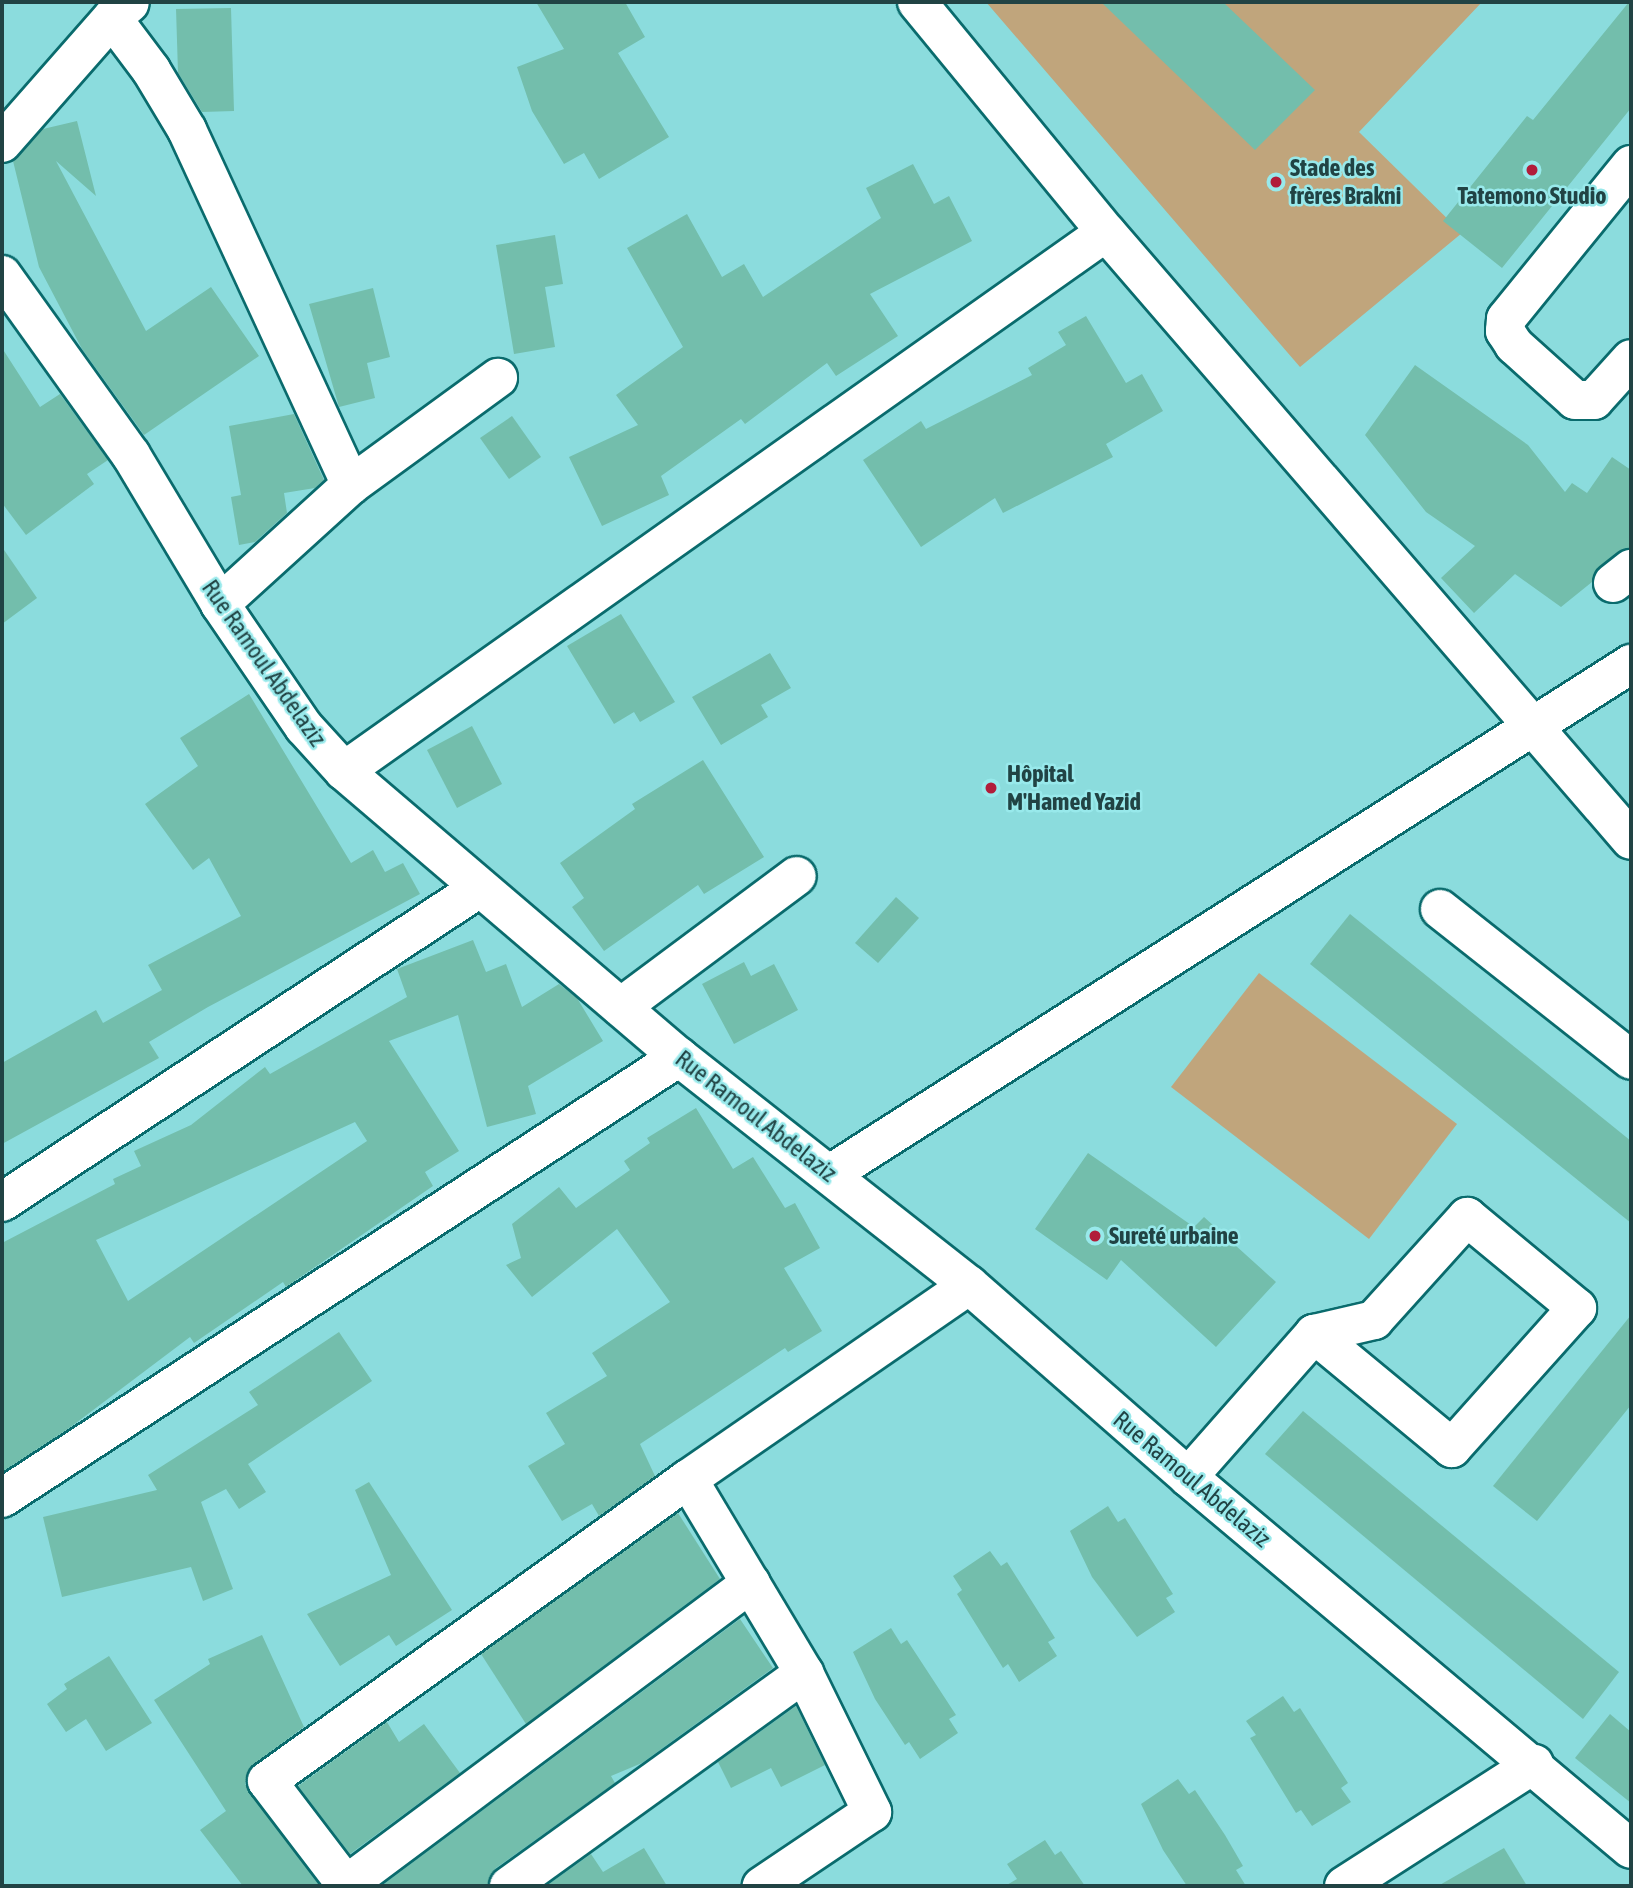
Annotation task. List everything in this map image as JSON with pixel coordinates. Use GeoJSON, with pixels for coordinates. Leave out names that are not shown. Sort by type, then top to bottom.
{"type":"FeatureCollection","features":[{"type":"Feature","properties":{"kind":"street"},"geometry":{"type":"LineString","coordinates":[[917,2],[1106,232],[1534,723],[1631,840]]}},
{"type":"Feature","properties":{"kind":"street"},"geometry":{"type":"LineString","coordinates":[[2,143],[122,10],[151,70],[187,130],[351,485]]}},
{"type":"Feature","properties":{"kind":"street"},"geometry":{"type":"LineString","coordinates":[[1631,165],[1506,320],[1505,331],[1514,345],[1575,400],[1594,400],[1631,359]]}},
{"type":"Feature","properties":{"kind":"street"},"geometry":{"type":"LineString","coordinates":[[344,771],[1106,232]]}},
{"type":"Feature","properties":{"kind":"street","name":"Rue Ramoul Abdelaziz"},"geometry":{"type":"LineString","coordinates":[[2,275],[131,456],[220,604],[304,727],[344,771],[478,890],[621,1006],[679,1057],[969,1285],[1188,1477],[1534,1764],[1631,1849]]}},
{"type":"Feature","properties":{"kind":"street"},"geometry":{"type":"LineString","coordinates":[[220,604],[351,485],[498,378]]}},
{"type":"Feature","properties":{"kind":"street"},"geometry":{"type":"LineString","coordinates":[[830,1174],[1534,723],[1631,664]]}},
{"type":"Feature","properties":{"kind":"street"},"geometry":{"type":"LineString","coordinates":[[621,1006],[797,876]]}},
{"type":"Feature","properties":{"kind":"street"},"geometry":{"type":"LineString","coordinates":[[2,1202],[478,890]]}},
{"type":"Feature","properties":{"kind":"street"},"geometry":{"type":"LineString","coordinates":[[1440,909],[1631,1060]]}},
{"type":"Feature","properties":{"kind":"street"},"geometry":{"type":"LineString","coordinates":[[2,1499],[679,1057]]}},
{"type":"Feature","properties":{"kind":"street"},"geometry":{"type":"LineString","coordinates":[[1188,1477],[1314,1334],[1374,1320],[1467,1217],[1577,1308],[1452,1448],[1314,1334]]}},
{"type":"Feature","properties":{"kind":"street"},"geometry":{"type":"LineString","coordinates":[[751,1583],[346,1885],[267,1781],[688,1479],[969,1285]]}},
{"type":"Feature","properties":{"kind":"street"},"geometry":{"type":"LineString","coordinates":[[688,1479],[804,1673],[872,1812],[762,1886]]}},
{"type":"Feature","properties":{"kind":"street"},"geometry":{"type":"LineString","coordinates":[[509,1886],[804,1673]]}},
{"type":"Feature","properties":{"kind":"street"},"geometry":{"type":"LineString","coordinates":[[1344,1886],[1534,1764]]}},
{"type":"Feature","properties":{"kind":"shaded area","name":"Stade des frères Brakni"},"geometry":{"type":"Polygon","coordinates":[[[986,2],[1482,2],[1359,132],[1462,233],[1300,367],[986,2]]]}},
{"type":"Feature","properties":{"kind":"shaded area"},"geometry":{"type":"Polygon","coordinates":[[[1259,973],[1457,1124],[1369,1239],[1171,1087],[1259,973]]]}},
{"type":"Feature","properties":{"kind":"building"},"geometry":{"type":"Polygon","coordinates":[[[536,2],[625,2],[645,37],[618,53],[669,137],[599,179],[584,153],[564,164],[532,111],[517,67],[564,49],[536,2]]]}},
{"type":"Feature","properties":{"kind":"building"},"geometry":{"type":"Polygon","coordinates":[[[1101,2],[1223,2],[1315,90],[1255,150],[1101,2]]]}},
{"type":"Feature","properties":{"kind":"building","name":"Tatemono Studio"},"geometry":{"type":"Polygon","coordinates":[[[1629,2],[1631,108],[1502,268],[1443,221],[1527,116],[1533,120],[1629,2]]]}},
{"type":"Feature","properties":{"kind":"building"},"geometry":{"type":"Polygon","coordinates":[[[231,8],[234,111],[202,112],[178,73],[176,9],[231,8]]]}},
{"type":"Feature","properties":{"kind":"building"},"geometry":{"type":"Polygon","coordinates":[[[77,121],[96,196],[56,161],[146,331],[211,287],[259,356],[144,435],[82,349],[39,267],[13,161],[43,129],[77,121]]]}},
{"type":"Feature","properties":{"kind":"building"},"geometry":{"type":"Polygon","coordinates":[[[913,164],[934,204],[949,196],[972,241],[870,294],[898,336],[836,376],[827,363],[745,424],[741,419],[661,476],[669,495],[602,526],[569,457],[638,425],[616,395],[683,347],[627,248],[687,214],[722,277],[744,264],[763,297],[881,218],[866,188],[913,164]]]}},
{"type":"Feature","properties":{"kind":"building"},"geometry":{"type":"Polygon","coordinates":[[[555,235],[563,284],[545,287],[555,347],[514,354],[496,245],[555,235]]]}},
{"type":"Feature","properties":{"kind":"building"},"geometry":{"type":"Polygon","coordinates":[[[373,288],[390,357],[367,363],[375,398],[339,407],[309,304],[373,288]]]}},
{"type":"Feature","properties":{"kind":"building"},"geometry":{"type":"Polygon","coordinates":[[[1086,316],[1126,383],[1142,374],[1163,411],[1106,444],[1113,457],[1003,513],[995,498],[921,547],[863,460],[921,421],[926,429],[1032,375],[1028,368],[1066,345],[1058,332],[1086,316]]]}},
{"type":"Feature","properties":{"kind":"building"},"geometry":{"type":"Polygon","coordinates":[[[2,348],[40,407],[60,394],[108,460],[87,474],[94,484],[26,535],[2,503],[2,348]]]}},
{"type":"Feature","properties":{"kind":"building"},"geometry":{"type":"Polygon","coordinates":[[[1415,365],[1528,445],[1565,492],[1572,483],[1587,493],[1612,457],[1631,470],[1631,548],[1600,566],[1592,582],[1561,607],[1515,574],[1474,613],[1441,578],[1475,546],[1426,512],[1365,435],[1415,365]]]}},
{"type":"Feature","properties":{"kind":"building"},"geometry":{"type":"Polygon","coordinates":[[[294,414],[324,480],[315,488],[284,493],[287,513],[255,542],[239,545],[231,497],[241,495],[229,426],[294,414]]]}},
{"type":"Feature","properties":{"kind":"building"},"geometry":{"type":"Polygon","coordinates":[[[512,416],[541,457],[509,479],[480,438],[512,416]]]}},
{"type":"Feature","properties":{"kind":"building"},"geometry":{"type":"Polygon","coordinates":[[[2,547],[37,598],[2,624],[2,547]]]}},
{"type":"Feature","properties":{"kind":"building"},"geometry":{"type":"Polygon","coordinates":[[[621,614],[675,702],[640,722],[634,712],[614,724],[567,646],[621,614]]]}},
{"type":"Feature","properties":{"kind":"building"},"geometry":{"type":"Polygon","coordinates":[[[770,653],[791,688],[761,705],[768,717],[721,745],[692,697],[770,653]]]}},
{"type":"Feature","properties":{"kind":"building"},"geometry":{"type":"Polygon","coordinates":[[[249,694],[351,863],[373,850],[385,872],[403,863],[420,894],[208,1007],[149,1042],[159,1058],[2,1144],[2,1063],[96,1010],[103,1023],[162,990],[148,965],[241,916],[209,858],[193,870],[145,804],[198,766],[180,738],[249,694]]]}},
{"type":"Feature","properties":{"kind":"building"},"geometry":{"type":"Polygon","coordinates":[[[472,726],[502,784],[457,808],[427,750],[472,726]]]}},
{"type":"Feature","properties":{"kind":"building"},"geometry":{"type":"Polygon","coordinates":[[[703,760],[764,857],[704,894],[698,885],[604,951],[572,907],[584,898],[560,863],[635,809],[632,804],[703,760]]]}},
{"type":"Feature","properties":{"kind":"building"},"geometry":{"type":"Polygon","coordinates":[[[896,897],[919,918],[878,963],[855,943],[896,897]]]}},
{"type":"Feature","properties":{"kind":"building"},"geometry":{"type":"Polygon","coordinates":[[[1350,914],[1631,1141],[1631,1223],[1310,964],[1350,914]]]}},
{"type":"Feature","properties":{"kind":"building"},"geometry":{"type":"Polygon","coordinates":[[[473,940],[486,972],[506,964],[522,1007],[559,984],[577,998],[603,1041],[528,1086],[536,1114],[487,1127],[458,1015],[389,1041],[459,1151],[425,1172],[433,1186],[286,1287],[283,1282],[194,1343],[190,1337],[68,1429],[2,1472],[2,1243],[115,1184],[113,1179],[141,1166],[134,1151],[191,1125],[265,1067],[270,1074],[407,997],[397,969],[473,940]],[[355,1122],[96,1240],[128,1301],[367,1141],[355,1122]]]}},
{"type":"Feature","properties":{"kind":"building"},"geometry":{"type":"Polygon","coordinates":[[[744,962],[751,976],[774,964],[798,1010],[734,1044],[702,984],[744,962]]]}},
{"type":"Feature","properties":{"kind":"building"},"geometry":{"type":"Polygon","coordinates":[[[696,1108],[733,1169],[753,1157],[785,1208],[795,1203],[820,1248],[784,1268],[822,1331],[788,1352],[785,1348],[640,1444],[655,1476],[599,1516],[592,1504],[562,1521],[528,1466],[565,1444],[546,1413],[607,1376],[592,1353],[670,1302],[617,1229],[532,1297],[506,1265],[521,1258],[512,1224],[559,1187],[576,1208],[630,1170],[624,1161],[650,1143],[647,1138],[696,1108]]]}},
{"type":"Feature","properties":{"kind":"building"},"geometry":{"type":"Polygon","coordinates":[[[1088,1153],[1194,1227],[1204,1217],[1276,1282],[1216,1347],[1121,1260],[1107,1280],[1035,1229],[1088,1153]]]}},
{"type":"Feature","properties":{"kind":"building"},"geometry":{"type":"Polygon","coordinates":[[[1631,1315],[1631,1405],[1537,1521],[1493,1486],[1631,1315]]]}},
{"type":"Feature","properties":{"kind":"building"},"geometry":{"type":"Polygon","coordinates":[[[339,1332],[372,1381],[248,1464],[266,1492],[239,1509],[226,1489],[201,1502],[233,1589],[203,1601],[191,1567],[62,1597],[43,1517],[157,1490],[148,1475],[258,1405],[249,1392],[339,1332]]]}},
{"type":"Feature","properties":{"kind":"building"},"geometry":{"type":"Polygon","coordinates":[[[1303,1411],[1619,1672],[1583,1719],[1265,1454],[1303,1411]]]}},
{"type":"Feature","properties":{"kind":"building"},"geometry":{"type":"Polygon","coordinates":[[[369,1482],[452,1610],[396,1646],[389,1635],[340,1666],[307,1614],[391,1575],[355,1490],[369,1482]]]}},
{"type":"Feature","properties":{"kind":"building"},"geometry":{"type":"Polygon","coordinates":[[[1108,1506],[1118,1522],[1125,1518],[1173,1594],[1166,1598],[1175,1612],[1137,1637],[1092,1577],[1070,1531],[1108,1506]]]}},
{"type":"Feature","properties":{"kind":"building"},"geometry":{"type":"Polygon","coordinates":[[[678,1513],[720,1579],[526,1724],[481,1654],[678,1513]]]}},
{"type":"Feature","properties":{"kind":"building"},"geometry":{"type":"Polygon","coordinates":[[[990,1551],[1001,1566],[1007,1562],[1055,1638],[1048,1642],[1057,1656],[1019,1682],[1008,1664],[1003,1668],[957,1594],[962,1590],[953,1576],[990,1551]]]}},
{"type":"Feature","properties":{"kind":"building"},"geometry":{"type":"Polygon","coordinates":[[[740,1619],[773,1668],[642,1763],[611,1776],[615,1783],[496,1868],[487,1886],[381,1886],[740,1619]]]}},
{"type":"Feature","properties":{"kind":"building"},"geometry":{"type":"Polygon","coordinates":[[[891,1628],[901,1644],[907,1640],[956,1715],[949,1719],[958,1733],[920,1759],[909,1742],[905,1745],[875,1699],[853,1652],[891,1628]]]}},
{"type":"Feature","properties":{"kind":"building"},"geometry":{"type":"Polygon","coordinates":[[[262,1635],[304,1727],[254,1764],[245,1784],[320,1886],[243,1886],[200,1830],[226,1811],[154,1700],[210,1664],[208,1659],[262,1635]]]}},
{"type":"Feature","properties":{"kind":"building"},"geometry":{"type":"Polygon","coordinates":[[[109,1656],[152,1723],[106,1751],[86,1719],[66,1732],[47,1704],[67,1689],[64,1684],[109,1656]]]}},
{"type":"Feature","properties":{"kind":"building"},"geometry":{"type":"Polygon","coordinates":[[[1283,1696],[1294,1712],[1300,1708],[1348,1783],[1341,1788],[1351,1802],[1312,1826],[1301,1810],[1296,1813],[1250,1738],[1256,1735],[1246,1721],[1283,1696]]]}},
{"type":"Feature","properties":{"kind":"building"},"geometry":{"type":"Polygon","coordinates":[[[796,1706],[825,1765],[781,1787],[771,1768],[731,1788],[718,1762],[796,1706]]]}},
{"type":"Feature","properties":{"kind":"building"},"geometry":{"type":"Polygon","coordinates":[[[1610,1714],[1631,1732],[1631,1803],[1575,1758],[1610,1714]]]}},
{"type":"Feature","properties":{"kind":"building"},"geometry":{"type":"Polygon","coordinates":[[[387,1722],[399,1742],[424,1724],[460,1773],[350,1854],[298,1786],[387,1722]]]}},
{"type":"Feature","properties":{"kind":"building"},"geometry":{"type":"Polygon","coordinates":[[[1178,1779],[1189,1794],[1195,1790],[1225,1835],[1243,1866],[1236,1870],[1246,1886],[1187,1886],[1163,1850],[1141,1804],[1178,1779]]]}},
{"type":"Feature","properties":{"kind":"building"},"geometry":{"type":"Polygon","coordinates":[[[1045,1840],[1055,1855],[1061,1851],[1085,1886],[1005,1886],[1017,1879],[1007,1864],[1045,1840]]]}},
{"type":"Feature","properties":{"kind":"building"},"geometry":{"type":"Polygon","coordinates":[[[644,1848],[667,1886],[546,1886],[591,1854],[603,1872],[644,1848]]]}},
{"type":"Feature","properties":{"kind":"building"},"geometry":{"type":"Polygon","coordinates":[[[1504,1848],[1527,1886],[1438,1886],[1504,1848]]]}},
{"type":"Feature","properties":{"kind":"place","name":"Tatemono Studio"},"geometry":{"type":"Point","coordinates":[1532,170]}},
{"type":"Feature","properties":{"kind":"place","name":"Stade des frères Brakni"},"geometry":{"type":"Point","coordinates":[1276,182]}},
{"type":"Feature","properties":{"kind":"place","name":"Hôpital M'Hamed Yazid"},"geometry":{"type":"Point","coordinates":[991,788]}},
{"type":"Feature","properties":{"kind":"place","name":"Sureté urbaine"},"geometry":{"type":"Point","coordinates":[1095,1236]}}]}
